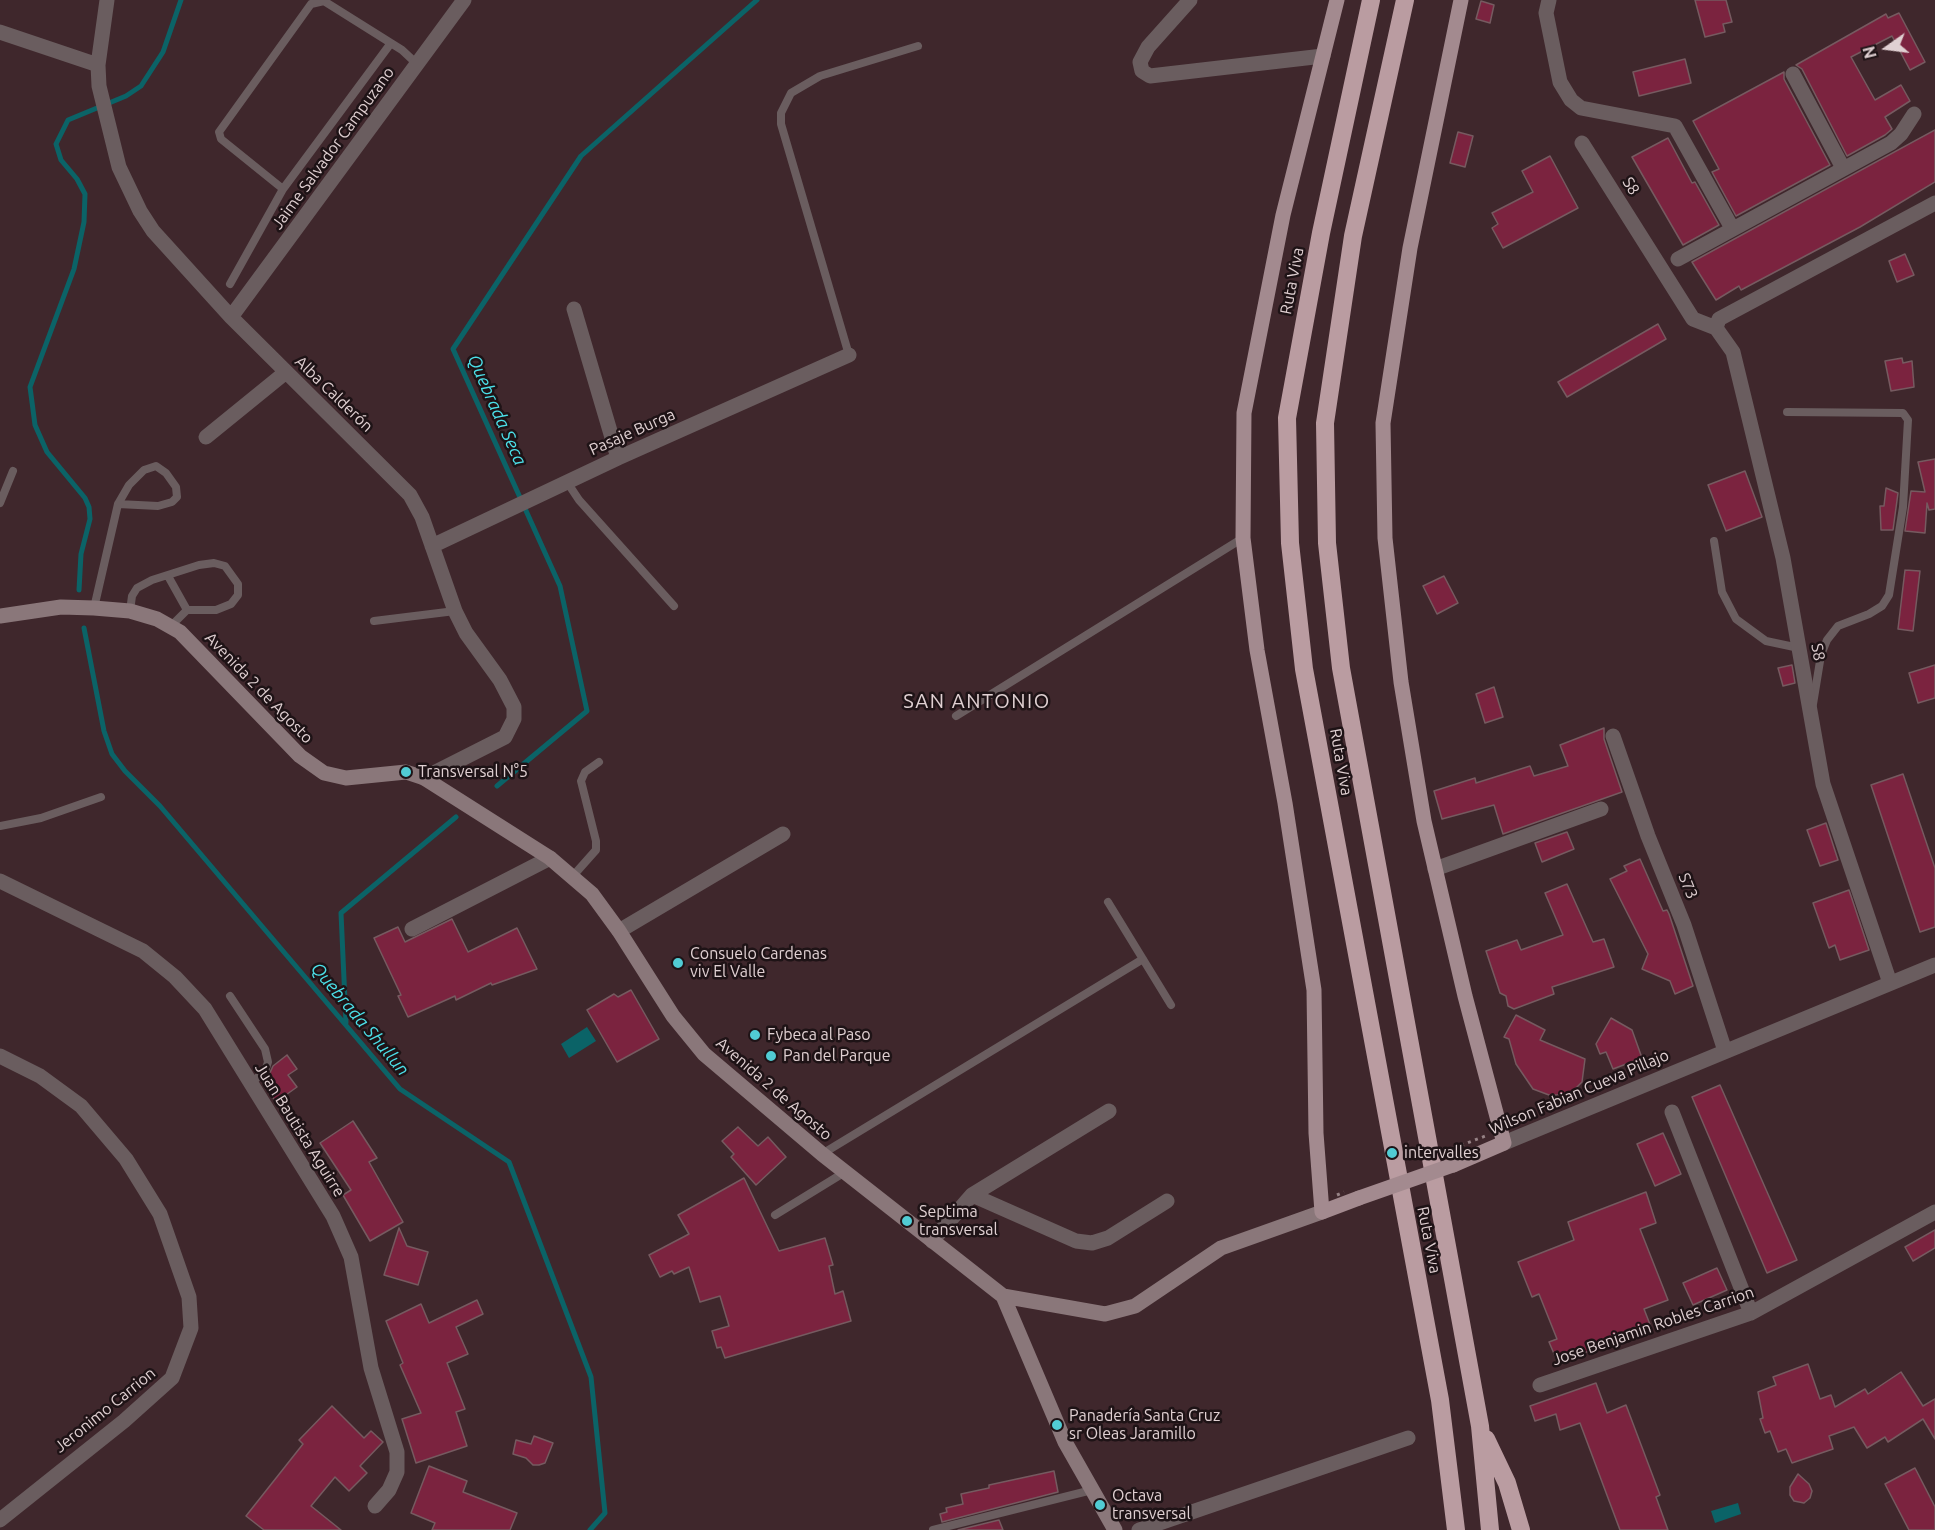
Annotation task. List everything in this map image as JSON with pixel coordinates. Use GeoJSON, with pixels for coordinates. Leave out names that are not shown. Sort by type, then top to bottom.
{"type":"FeatureCollection","features":[{"type":"Feature","properties":{"kind":"highway","name":"Ruta Viva"},"geometry":{"type":"LineString","coordinates":[[1371,0],[1321,233],[1287,418],[1290,543],[1304,669],[1440,1400],[1456,1530]]}},
{"type":"Feature","properties":{"kind":"highway","name":"Ruta Viva"},"geometry":{"type":"LineString","coordinates":[[1406,0],[1353,236],[1327,411],[1327,543],[1341,668],[1480,1426],[1490,1530]]}},
{"type":"Feature","properties":{"kind":"highway"},"geometry":{"type":"LineString","coordinates":[[1480,1426],[1507,1483],[1521,1530]]}},
{"type":"Feature","properties":{"kind":"highway"},"geometry":{"type":"LineString","coordinates":[[1447,1530],[1451,1491]]}},
{"type":"Feature","properties":{"kind":"main road","name":"Ruta Viva"},"geometry":{"type":"LineString","coordinates":[[1322,1212],[1316,1134],[1314,990],[1285,803],[1257,651],[1244,538],[1244,413],[1283,214],[1336,0]]}},
{"type":"Feature","properties":{"kind":"main road"},"geometry":{"type":"LineString","coordinates":[[1461,0],[1410,248],[1383,423],[1385,538],[1401,682],[1424,821],[1465,996],[1504,1143]]}},
{"type":"Feature","properties":{"kind":"main road","name":"Avenida 2 de Agosto"},"geometry":{"type":"LineString","coordinates":[[0,616],[61,607],[130,611],[157,619],[180,632],[300,756],[324,773],[346,778],[406,772],[424,778],[550,858],[592,894],[619,931],[673,1016],[704,1054],[844,1172],[1003,1296],[1065,1442],[1115,1530]]}},
{"type":"Feature","properties":{"kind":"main road","name":"Wilson Fabian Cueva Pillajo"},"geometry":{"type":"LineString","coordinates":[[1003,1296],[1105,1314],[1135,1306],[1221,1248],[1453,1165],[1504,1143]]}},
{"type":"Feature","properties":{"kind":"street","name":"Alba Calderón"},"geometry":{"type":"LineString","coordinates":[[107,0],[98,65],[99,86],[106,123],[119,166],[153,231],[231,317],[410,495],[422,517],[455,611],[466,633],[500,680],[514,707],[514,719],[510,730],[498,743],[424,778]]}},
{"type":"Feature","properties":{"kind":"street","name":"Jaime Salvador Campuzano"},"geometry":{"type":"LineString","coordinates":[[231,317],[464,0]]}},
{"type":"Feature","properties":{"kind":"street"},"geometry":{"type":"LineString","coordinates":[[1190,0],[1148,47],[1140,62],[1142,71],[1150,76],[1323,56]]}},
{"type":"Feature","properties":{"kind":"street"},"geometry":{"type":"LineString","coordinates":[[1549,0],[1546,13],[1560,82],[1571,100],[1581,108],[1675,126],[1732,228]]}},
{"type":"Feature","properties":{"kind":"street"},"geometry":{"type":"LineString","coordinates":[[0,32],[98,65]]}},
{"type":"Feature","properties":{"kind":"street"},"geometry":{"type":"LineString","coordinates":[[1793,74],[1843,168]]}},
{"type":"Feature","properties":{"kind":"street"},"geometry":{"type":"LineString","coordinates":[[1678,259],[1891,143],[1901,134],[1914,114]]}},
{"type":"Feature","properties":{"kind":"street","name":"S8"},"geometry":{"type":"LineString","coordinates":[[1582,143],[1693,319],[1716,328],[1733,352],[1783,558],[1812,714],[1822,784],[1890,983]]}},
{"type":"Feature","properties":{"kind":"street"},"geometry":{"type":"LineString","coordinates":[[1716,328],[1719,319],[1935,203]]}},
{"type":"Feature","properties":{"kind":"street"},"geometry":{"type":"LineString","coordinates":[[574,309],[618,458]]}},
{"type":"Feature","properties":{"kind":"street","name":"Pasaje Burga"},"geometry":{"type":"LineString","coordinates":[[432,546],[618,458],[849,355]]}},
{"type":"Feature","properties":{"kind":"street"},"geometry":{"type":"LineString","coordinates":[[206,437],[286,372]]}},
{"type":"Feature","properties":{"kind":"street","name":"S73"},"geometry":{"type":"LineString","coordinates":[[1613,736],[1648,836],[1684,925],[1725,1051]]}},
{"type":"Feature","properties":{"kind":"street"},"geometry":{"type":"LineString","coordinates":[[1435,869],[1601,809]]}},
{"type":"Feature","properties":{"kind":"street"},"geometry":{"type":"LineString","coordinates":[[619,931],[783,834]]}},
{"type":"Feature","properties":{"kind":"street"},"geometry":{"type":"LineString","coordinates":[[412,929],[550,858]]}},
{"type":"Feature","properties":{"kind":"street","name":"Juan Bautista Aguirre"},"geometry":{"type":"LineString","coordinates":[[0,881],[143,951],[175,977],[205,1009],[333,1216],[351,1257],[371,1368],[397,1452],[397,1472],[389,1490],[375,1506]]}},
{"type":"Feature","properties":{"kind":"street","name":"Wilson Fabian Cueva Pillajo"},"geometry":{"type":"LineString","coordinates":[[1504,1143],[1935,965]]}},
{"type":"Feature","properties":{"kind":"street","name":"Jeronimo Carrion"},"geometry":{"type":"LineString","coordinates":[[0,1056],[40,1076],[81,1106],[126,1159],[160,1214],[189,1297],[190,1328],[172,1378],[124,1421],[0,1520]]}},
{"type":"Feature","properties":{"kind":"street"},"geometry":{"type":"LineString","coordinates":[[932,1241],[972,1195],[1109,1111]]}},
{"type":"Feature","properties":{"kind":"street"},"geometry":{"type":"LineString","coordinates":[[1672,1112],[1751,1313]]}},
{"type":"Feature","properties":{"kind":"street"},"geometry":{"type":"LineString","coordinates":[[972,1195],[1076,1241],[1092,1243],[1108,1238],[1167,1201]]}},
{"type":"Feature","properties":{"kind":"street","name":"Jose Benjamin Robles Carrion"},"geometry":{"type":"LineString","coordinates":[[1540,1385],[1751,1313],[1935,1212]]}},
{"type":"Feature","properties":{"kind":"street"},"geometry":{"type":"LineString","coordinates":[[1138,1530],[1408,1438]]}},
{"type":"Feature","properties":{"kind":"lane"},"geometry":{"type":"LineString","coordinates":[[283,189],[221,139],[219,132],[311,4],[324,1],[391,43],[417,64]]}},
{"type":"Feature","properties":{"kind":"lane"},"geometry":{"type":"LineString","coordinates":[[230,284],[283,189],[391,43]]}},
{"type":"Feature","properties":{"kind":"lane"},"geometry":{"type":"LineString","coordinates":[[849,355],[781,124],[781,113],[785,100],[791,93],[820,76],[918,46]]}},
{"type":"Feature","properties":{"kind":"lane"},"geometry":{"type":"LineString","coordinates":[[1787,412],[1903,413],[1908,420],[1903,507],[1889,595],[1882,606],[1869,614],[1838,626],[1827,640],[1821,655],[1812,714]]}},
{"type":"Feature","properties":{"kind":"lane"},"geometry":{"type":"LineString","coordinates":[[94,608],[118,504],[129,485],[144,470],[156,466],[166,473],[176,487],[177,497],[172,502],[158,506],[118,504]]}},
{"type":"Feature","properties":{"kind":"lane"},"geometry":{"type":"LineString","coordinates":[[0,503],[13,471]]}},
{"type":"Feature","properties":{"kind":"lane"},"geometry":{"type":"LineString","coordinates":[[567,482],[579,500],[674,606]]}},
{"type":"Feature","properties":{"kind":"lane"},"geometry":{"type":"LineString","coordinates":[[956,716],[1244,538]]}},
{"type":"Feature","properties":{"kind":"lane"},"geometry":{"type":"LineString","coordinates":[[1714,541],[1722,592],[1736,619],[1766,641],[1799,648]]}},
{"type":"Feature","properties":{"kind":"lane"},"geometry":{"type":"LineString","coordinates":[[130,611],[132,596],[137,588],[199,565],[214,563],[225,566],[238,584],[238,595],[231,604],[223,609],[187,610],[170,627]]}},
{"type":"Feature","properties":{"kind":"lane"},"geometry":{"type":"LineString","coordinates":[[168,576],[187,610]]}},
{"type":"Feature","properties":{"kind":"lane"},"geometry":{"type":"LineString","coordinates":[[374,621],[455,611]]}},
{"type":"Feature","properties":{"kind":"lane"},"geometry":{"type":"LineString","coordinates":[[572,877],[596,850],[596,841],[581,780],[585,772],[599,762]]}},
{"type":"Feature","properties":{"kind":"lane"},"geometry":{"type":"LineString","coordinates":[[0,826],[41,818],[101,797]]}},
{"type":"Feature","properties":{"kind":"lane"},"geometry":{"type":"LineString","coordinates":[[1108,902],[1171,1005]]}},
{"type":"Feature","properties":{"kind":"lane"},"geometry":{"type":"LineString","coordinates":[[822,1154],[1143,959]]}},
{"type":"Feature","properties":{"kind":"lane"},"geometry":{"type":"LineString","coordinates":[[230,996],[253,1027],[265,1049],[267,1062],[265,1071],[251,1083]]}},
{"type":"Feature","properties":{"kind":"lane"},"geometry":{"type":"LineString","coordinates":[[775,1215],[844,1172]]}},
{"type":"Feature","properties":{"kind":"lane"},"geometry":{"type":"LineString","coordinates":[[933,1530],[1092,1490]]}},
{"type":"Feature","properties":{"kind":"water"},"geometry":{"type":"Polygon","coordinates":[[[587,1027],[596,1041],[569,1058],[561,1044],[587,1027]]]}},
{"type":"Feature","properties":{"kind":"water"},"geometry":{"type":"Polygon","coordinates":[[[1738,1503],[1741,1514],[1715,1523],[1711,1511],[1738,1503]]]}},
{"type":"Feature","properties":{"kind":"building"},"geometry":{"type":"Polygon","coordinates":[[[1695,0],[1726,0],[1732,22],[1723,24],[1725,32],[1705,37],[1695,0]]]}},
{"type":"Feature","properties":{"kind":"building"},"geometry":{"type":"Polygon","coordinates":[[[1481,1],[1494,5],[1490,23],[1476,19],[1481,1]]]}},
{"type":"Feature","properties":{"kind":"building"},"geometry":{"type":"Polygon","coordinates":[[[1899,13],[1925,62],[1910,70],[1892,36],[1851,57],[1875,100],[1901,85],[1910,101],[1885,117],[1892,129],[1847,156],[1802,69],[1796,65],[1886,14],[1888,18],[1899,13]]]}},
{"type":"Feature","properties":{"kind":"building"},"geometry":{"type":"Polygon","coordinates":[[[1685,59],[1691,83],[1639,96],[1633,72],[1685,59]]]}},
{"type":"Feature","properties":{"kind":"building"},"geometry":{"type":"Polygon","coordinates":[[[1784,72],[1784,79],[1830,165],[1736,216],[1712,172],[1719,169],[1693,121],[1784,72]]]}},
{"type":"Feature","properties":{"kind":"building"},"geometry":{"type":"Polygon","coordinates":[[[1935,130],[1935,182],[1860,227],[1741,290],[1739,286],[1716,300],[1692,262],[1935,130]]]}},
{"type":"Feature","properties":{"kind":"building"},"geometry":{"type":"Polygon","coordinates":[[[1458,132],[1473,136],[1465,167],[1450,163],[1458,132]]]}},
{"type":"Feature","properties":{"kind":"building"},"geometry":{"type":"Polygon","coordinates":[[[1668,138],[1692,183],[1695,182],[1719,225],[1683,245],[1632,157],[1668,138]]]}},
{"type":"Feature","properties":{"kind":"building"},"geometry":{"type":"Polygon","coordinates":[[[1550,156],[1578,208],[1503,248],[1492,228],[1498,224],[1492,213],[1533,192],[1522,171],[1550,156]]]}},
{"type":"Feature","properties":{"kind":"building"},"geometry":{"type":"Polygon","coordinates":[[[1905,254],[1914,275],[1897,282],[1889,261],[1905,254]]]}},
{"type":"Feature","properties":{"kind":"building"},"geometry":{"type":"Polygon","coordinates":[[[1658,324],[1666,339],[1567,397],[1558,382],[1658,324]]]}},
{"type":"Feature","properties":{"kind":"building"},"geometry":{"type":"Polygon","coordinates":[[[1902,358],[1903,363],[1912,361],[1914,387],[1891,391],[1885,361],[1902,358]]]}},
{"type":"Feature","properties":{"kind":"building"},"geometry":{"type":"Polygon","coordinates":[[[1935,459],[1935,509],[1929,510],[1927,503],[1925,533],[1905,531],[1911,491],[1925,492],[1918,462],[1935,459]]]}},
{"type":"Feature","properties":{"kind":"building"},"geometry":{"type":"Polygon","coordinates":[[[1745,471],[1762,517],[1726,531],[1708,485],[1745,471]]]}},
{"type":"Feature","properties":{"kind":"building"},"geometry":{"type":"Polygon","coordinates":[[[1886,488],[1898,493],[1893,530],[1881,530],[1880,506],[1884,506],[1886,488]]]}},
{"type":"Feature","properties":{"kind":"building"},"geometry":{"type":"Polygon","coordinates":[[[1905,570],[1920,571],[1913,631],[1898,629],[1905,570]]]}},
{"type":"Feature","properties":{"kind":"building"},"geometry":{"type":"Polygon","coordinates":[[[1444,576],[1458,603],[1437,614],[1423,586],[1444,576]]]}},
{"type":"Feature","properties":{"kind":"building"},"geometry":{"type":"Polygon","coordinates":[[[1792,665],[1795,683],[1783,686],[1778,668],[1792,665]]]}},
{"type":"Feature","properties":{"kind":"building"},"geometry":{"type":"Polygon","coordinates":[[[1935,665],[1935,698],[1918,703],[1909,673],[1935,665]]]}},
{"type":"Feature","properties":{"kind":"building"},"geometry":{"type":"Polygon","coordinates":[[[1494,687],[1503,717],[1485,723],[1476,694],[1494,687]]]}},
{"type":"Feature","properties":{"kind":"building"},"geometry":{"type":"Polygon","coordinates":[[[1604,728],[1604,739],[1622,792],[1503,834],[1494,805],[1442,819],[1434,791],[1475,778],[1476,783],[1530,766],[1534,776],[1568,766],[1560,745],[1604,728]]]}},
{"type":"Feature","properties":{"kind":"building"},"geometry":{"type":"Polygon","coordinates":[[[1903,774],[1935,868],[1935,927],[1920,932],[1871,785],[1903,774]]]}},
{"type":"Feature","properties":{"kind":"building"},"geometry":{"type":"Polygon","coordinates":[[[1826,823],[1838,860],[1820,866],[1807,830],[1826,823]]]}},
{"type":"Feature","properties":{"kind":"building"},"geometry":{"type":"Polygon","coordinates":[[[1567,832],[1574,849],[1542,862],[1535,843],[1567,832]]]}},
{"type":"Feature","properties":{"kind":"building"},"geometry":{"type":"Polygon","coordinates":[[[1640,859],[1663,911],[1667,910],[1669,914],[1693,986],[1675,994],[1670,981],[1642,969],[1648,954],[1610,879],[1627,871],[1624,866],[1640,859]]]}},
{"type":"Feature","properties":{"kind":"building"},"geometry":{"type":"Polygon","coordinates":[[[1567,884],[1593,942],[1604,939],[1614,967],[1552,987],[1554,994],[1514,1009],[1508,1006],[1506,996],[1500,993],[1486,951],[1517,940],[1521,950],[1563,935],[1545,893],[1567,884]]]}},
{"type":"Feature","properties":{"kind":"building"},"geometry":{"type":"Polygon","coordinates":[[[1849,890],[1869,950],[1840,960],[1835,945],[1829,948],[1813,903],[1849,890]]]}},
{"type":"Feature","properties":{"kind":"building"},"geometry":{"type":"Polygon","coordinates":[[[452,919],[468,952],[517,928],[537,969],[492,985],[491,983],[456,1000],[455,996],[408,1017],[398,996],[401,995],[374,938],[398,927],[405,942],[452,919]]]}},
{"type":"Feature","properties":{"kind":"building"},"geometry":{"type":"Polygon","coordinates":[[[631,990],[659,1039],[617,1062],[587,1010],[614,994],[618,997],[631,990]]]}},
{"type":"Feature","properties":{"kind":"building"},"geometry":{"type":"Polygon","coordinates":[[[1516,1015],[1545,1030],[1540,1040],[1585,1059],[1582,1082],[1569,1095],[1549,1095],[1533,1089],[1516,1064],[1509,1039],[1504,1037],[1516,1015]]]}},
{"type":"Feature","properties":{"kind":"building"},"geometry":{"type":"Polygon","coordinates":[[[1611,1018],[1632,1030],[1642,1058],[1613,1069],[1606,1052],[1600,1054],[1596,1044],[1611,1018]]]}},
{"type":"Feature","properties":{"kind":"building"},"geometry":{"type":"Polygon","coordinates":[[[287,1055],[297,1069],[288,1075],[297,1087],[276,1102],[262,1081],[269,1075],[273,1066],[287,1055]]]}},
{"type":"Feature","properties":{"kind":"building"},"geometry":{"type":"Polygon","coordinates":[[[1720,1085],[1797,1260],[1767,1273],[1692,1097],[1720,1085]]]}},
{"type":"Feature","properties":{"kind":"building"},"geometry":{"type":"Polygon","coordinates":[[[353,1121],[377,1158],[369,1162],[403,1222],[370,1241],[343,1195],[351,1190],[320,1143],[353,1121]]]}},
{"type":"Feature","properties":{"kind":"building"},"geometry":{"type":"Polygon","coordinates":[[[738,1127],[758,1146],[768,1137],[786,1157],[756,1185],[731,1157],[734,1154],[722,1141],[738,1127]]]}},
{"type":"Feature","properties":{"kind":"building"},"geometry":{"type":"Polygon","coordinates":[[[1663,1133],[1681,1174],[1655,1186],[1637,1144],[1663,1133]]]}},
{"type":"Feature","properties":{"kind":"building"},"geometry":{"type":"Polygon","coordinates":[[[744,1178],[779,1251],[825,1238],[833,1265],[829,1266],[835,1294],[843,1291],[851,1321],[725,1358],[721,1347],[717,1348],[712,1331],[729,1326],[720,1296],[700,1302],[689,1267],[660,1277],[649,1255],[689,1234],[678,1215],[744,1178]]]}},
{"type":"Feature","properties":{"kind":"building"},"geometry":{"type":"Polygon","coordinates":[[[1646,1192],[1656,1223],[1640,1229],[1668,1300],[1644,1309],[1651,1327],[1558,1363],[1549,1342],[1557,1339],[1539,1294],[1532,1297],[1518,1262],[1574,1240],[1568,1222],[1646,1192]]]}},
{"type":"Feature","properties":{"kind":"building"},"geometry":{"type":"Polygon","coordinates":[[[399,1228],[407,1246],[428,1252],[418,1285],[384,1275],[399,1228]]]}},
{"type":"Feature","properties":{"kind":"building"},"geometry":{"type":"Polygon","coordinates":[[[1935,1230],[1935,1248],[1913,1261],[1905,1247],[1935,1230]]]}},
{"type":"Feature","properties":{"kind":"building"},"geometry":{"type":"Polygon","coordinates":[[[1717,1268],[1727,1290],[1693,1305],[1683,1283],[1717,1268]]]}},
{"type":"Feature","properties":{"kind":"building"},"geometry":{"type":"Polygon","coordinates":[[[477,1300],[483,1314],[456,1327],[468,1354],[447,1363],[465,1409],[456,1412],[467,1446],[416,1463],[402,1419],[421,1413],[400,1365],[403,1363],[386,1321],[421,1304],[429,1323],[477,1300]]]}},
{"type":"Feature","properties":{"kind":"building"},"geometry":{"type":"Polygon","coordinates":[[[1808,1364],[1820,1399],[1831,1395],[1835,1407],[1865,1389],[1868,1394],[1901,1372],[1923,1406],[1935,1399],[1935,1439],[1923,1419],[1888,1442],[1885,1437],[1867,1448],[1854,1427],[1829,1436],[1833,1449],[1792,1463],[1786,1449],[1778,1452],[1770,1431],[1765,1433],[1760,1419],[1763,1418],[1758,1392],[1776,1385],[1773,1377],[1808,1364]]]}},
{"type":"Feature","properties":{"kind":"building"},"geometry":{"type":"Polygon","coordinates":[[[1596,1383],[1607,1413],[1626,1405],[1660,1495],[1656,1497],[1668,1530],[1620,1530],[1580,1423],[1560,1430],[1556,1414],[1535,1421],[1530,1406],[1596,1383]]]}},
{"type":"Feature","properties":{"kind":"building"},"geometry":{"type":"Polygon","coordinates":[[[332,1406],[364,1438],[371,1431],[383,1442],[360,1466],[367,1473],[349,1491],[335,1477],[311,1506],[341,1530],[264,1530],[246,1516],[303,1444],[299,1440],[332,1406]]]}},
{"type":"Feature","properties":{"kind":"building"},"geometry":{"type":"Polygon","coordinates":[[[534,1436],[553,1443],[545,1463],[539,1465],[533,1465],[526,1458],[513,1454],[516,1440],[531,1444],[534,1436]]]}},
{"type":"Feature","properties":{"kind":"building"},"geometry":{"type":"Polygon","coordinates":[[[429,1466],[467,1481],[463,1492],[517,1513],[510,1530],[432,1530],[435,1523],[411,1513],[429,1466]]]}},
{"type":"Feature","properties":{"kind":"building"},"geometry":{"type":"Polygon","coordinates":[[[1915,1468],[1935,1507],[1935,1530],[1909,1530],[1885,1484],[1915,1468]]]}},
{"type":"Feature","properties":{"kind":"building"},"geometry":{"type":"Polygon","coordinates":[[[1054,1471],[1058,1492],[942,1522],[940,1514],[947,1512],[946,1508],[963,1504],[961,1494],[989,1488],[989,1485],[1054,1471]]]}},
{"type":"Feature","properties":{"kind":"building"},"geometry":{"type":"Polygon","coordinates":[[[1798,1474],[1809,1484],[1812,1491],[1810,1498],[1804,1503],[1794,1501],[1790,1495],[1790,1487],[1798,1474]]]}},
{"type":"Feature","properties":{"kind":"building"},"geometry":{"type":"Polygon","coordinates":[[[999,1520],[1003,1530],[958,1530],[999,1520]]]}},
{"type":"Feature","properties":{"kind":"waterway","name":"Quebrada Shullun"},"geometry":{"type":"LineString","coordinates":[[79,590],[81,554],[90,519],[89,507],[85,498],[47,452],[35,425],[30,387],[74,269],[84,222],[85,194],[77,179],[61,160],[56,144],[68,120],[126,96],[141,86],[163,52],[181,0]]}},
{"type":"Feature","properties":{"kind":"waterway","name":"Quebrada Seca"},"geometry":{"type":"LineString","coordinates":[[497,786],[587,711],[560,586],[453,349],[581,156],[757,0]]}},
{"type":"Feature","properties":{"kind":"waterway","name":"Quebrada Shullun"},"geometry":{"type":"LineString","coordinates":[[84,628],[104,731],[112,754],[125,771],[160,806],[400,1089],[509,1162],[591,1377],[605,1513],[590,1530]]}},
{"type":"Feature","properties":{"kind":"waterway","name":"Quebrada Seca"},"geometry":{"type":"LineString","coordinates":[[346,1023],[341,913],[456,817]]}},
{"type":"Feature","properties":{"kind":"place","name":"Transversal N°5"},"geometry":{"type":"Point","coordinates":[406,772]}},
{"type":"Feature","properties":{"kind":"place","name":"Consuelo Cardenas viv El Valle"},"geometry":{"type":"Point","coordinates":[678,963]}},
{"type":"Feature","properties":{"kind":"place","name":"Fybeca al Paso"},"geometry":{"type":"Point","coordinates":[755,1035]}},
{"type":"Feature","properties":{"kind":"place","name":"Pan del Parque"},"geometry":{"type":"Point","coordinates":[771,1056]}},
{"type":"Feature","properties":{"kind":"place","name":"intervalles"},"geometry":{"type":"Point","coordinates":[1392,1153]}},
{"type":"Feature","properties":{"kind":"place","name":"Septima transversal"},"geometry":{"type":"Point","coordinates":[907,1221]}},
{"type":"Feature","properties":{"kind":"place","name":"Panadería Santa Cruz sr Oleas Jaramillo"},"geometry":{"type":"Point","coordinates":[1057,1425]}},
{"type":"Feature","properties":{"kind":"place","name":"Octava transversal"},"geometry":{"type":"Point","coordinates":[1100,1505]}},
{"type":"Feature","properties":{"kind":"district","name":"SAN ANTONIO"},"geometry":{"type":"Point","coordinates":[977,701]}}]}
